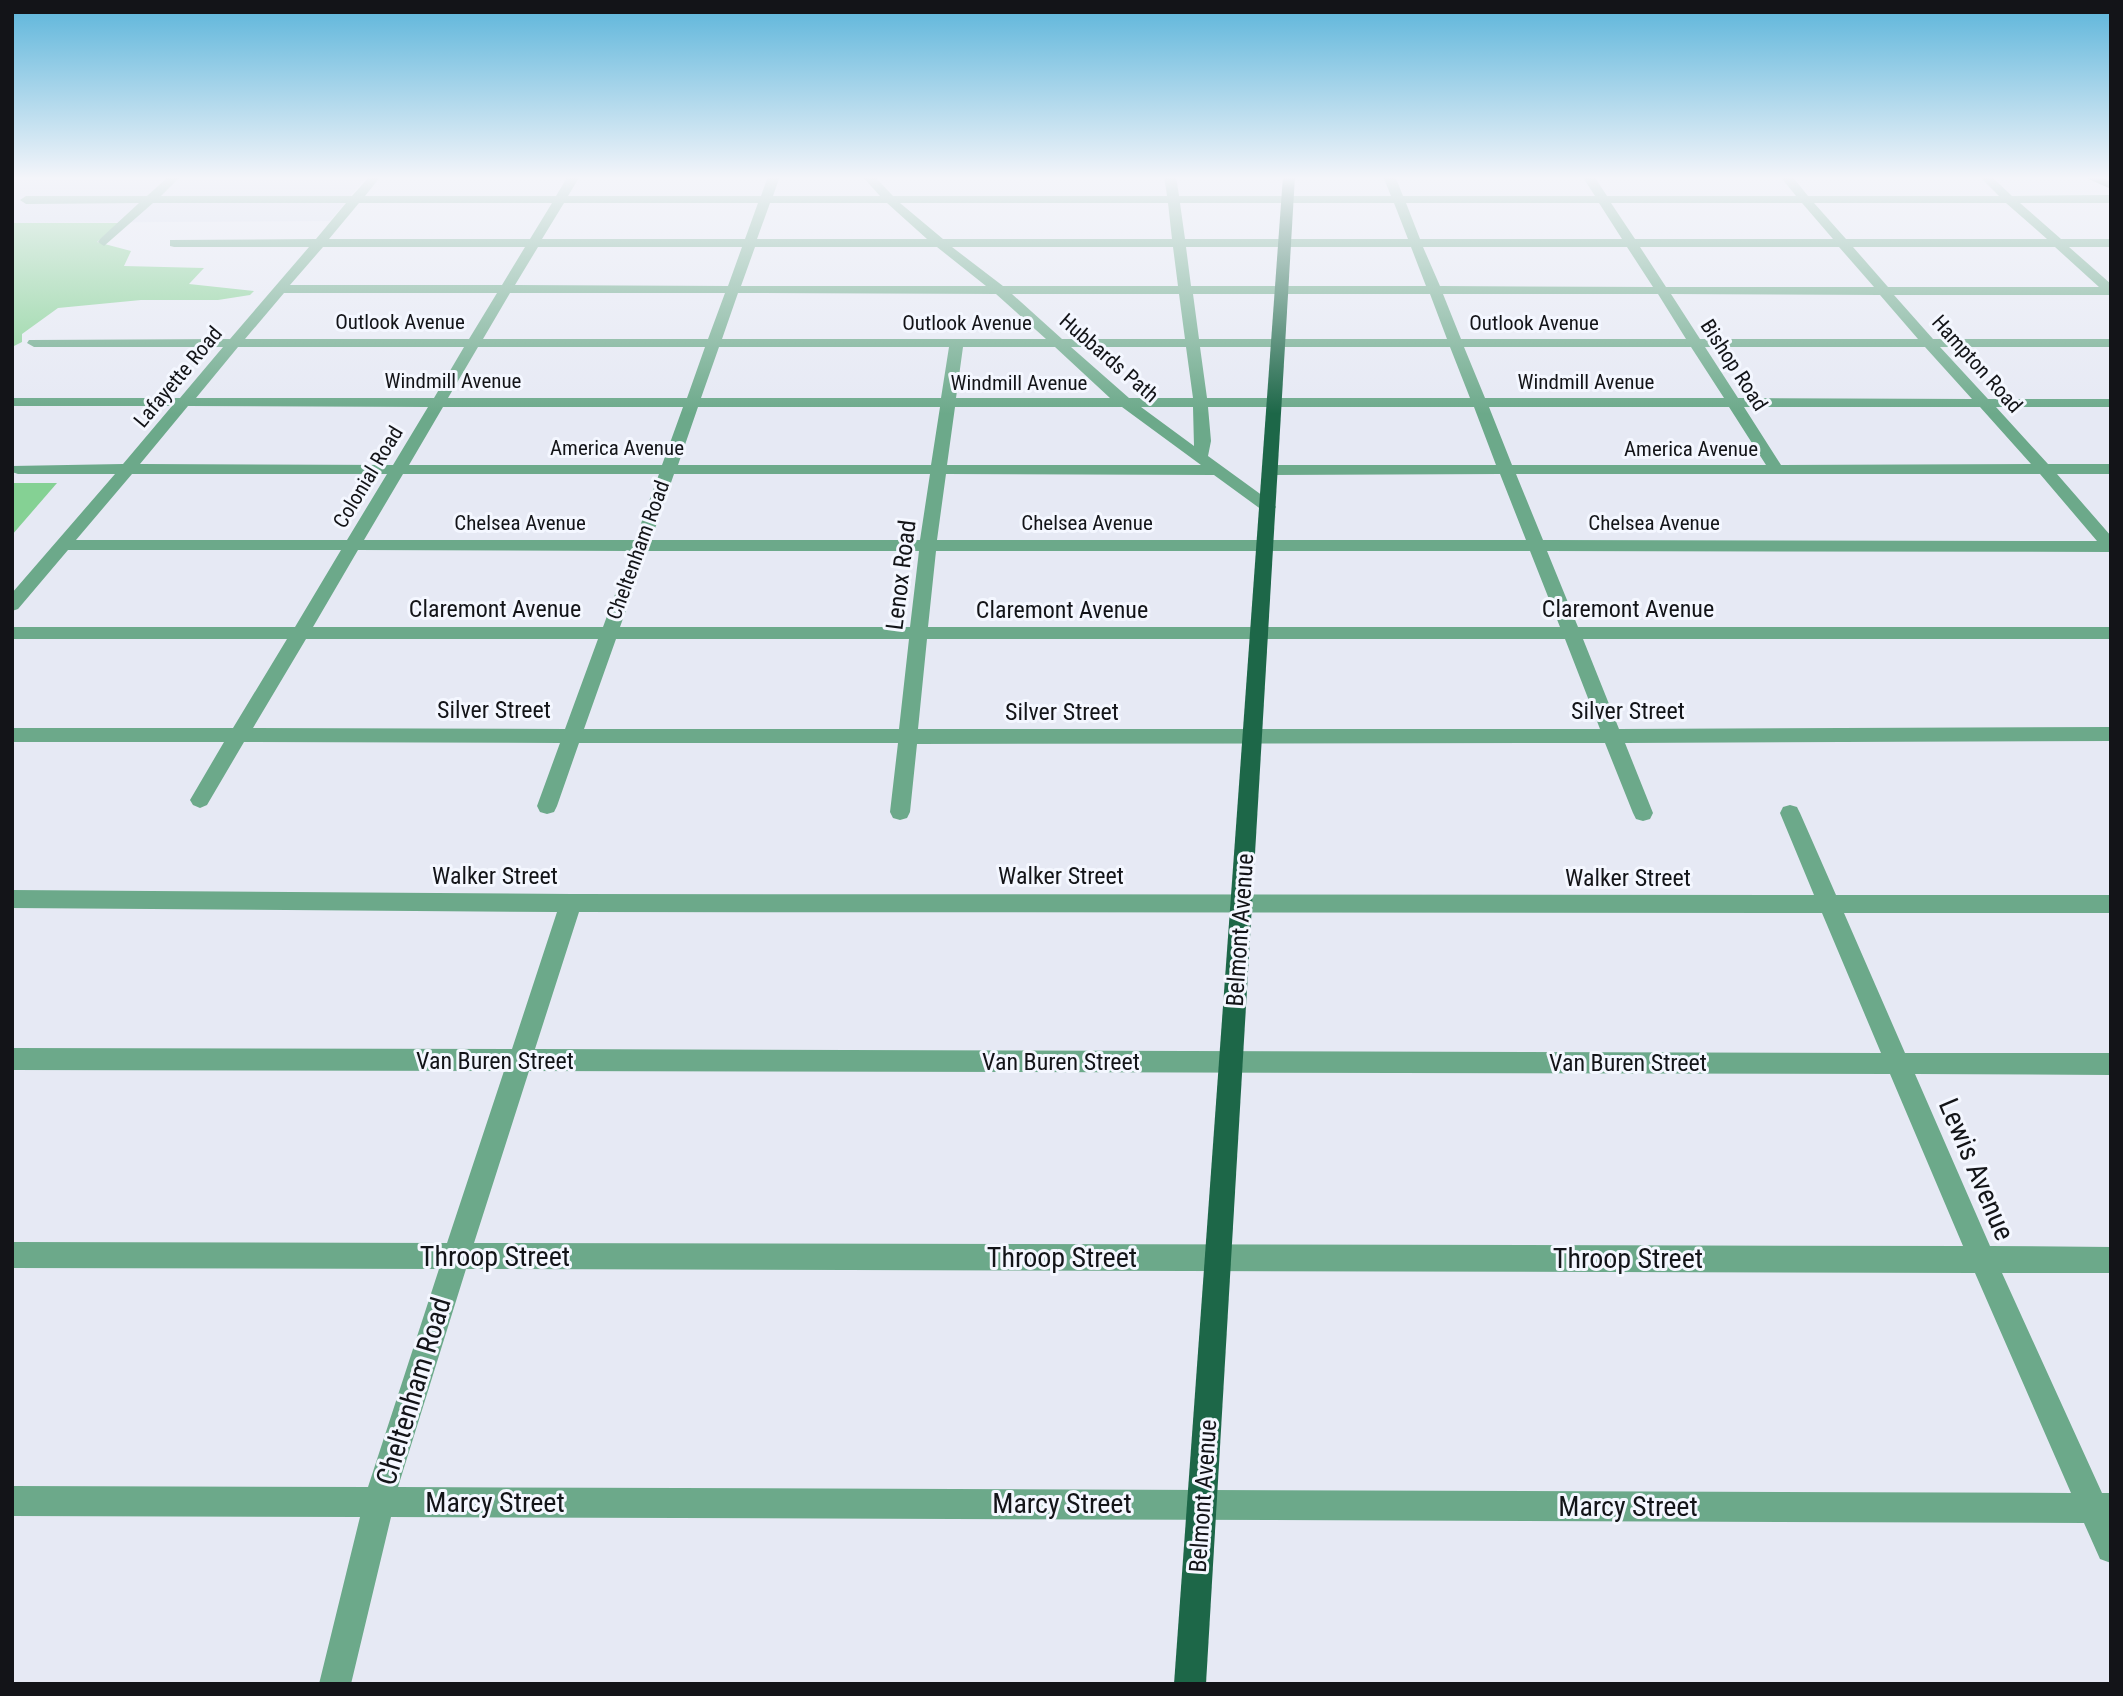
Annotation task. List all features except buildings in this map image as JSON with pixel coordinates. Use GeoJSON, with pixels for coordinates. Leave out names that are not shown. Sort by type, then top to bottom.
{"type":"FeatureCollection","features":[{"type":"Feature","properties":{"kind":"main road","name":"Belmont Avenue"},"geometry":{"type":"LineString","coordinates":[[1190,1684],[1283,255]]}},
{"type":"Feature","properties":{"kind":"street","name":"Lafayette Road"},"geometry":{"type":"LineString","coordinates":[[12,605],[309,255]]}},
{"type":"Feature","properties":{"kind":"street","name":"Colonial Road"},"geometry":{"type":"LineString","coordinates":[[200,800],[527,255]]}},
{"type":"Feature","properties":{"kind":"street","name":"Cheltenham Road"},"geometry":{"type":"LineString","coordinates":[[547,806],[690,402],[715,344],[747,255]]}},
{"type":"Feature","properties":{"kind":"street","name":"Hubbards Path"},"geometry":{"type":"LineString","coordinates":[[955,255],[1000,291],[1125,404],[1268,507]]}},
{"type":"Feature","properties":{"kind":"street"},"geometry":{"type":"LineString","coordinates":[[1181,255],[1201,403],[1203,441],[1200,458]]}},
{"type":"Feature","properties":{"kind":"street"},"geometry":{"type":"LineString","coordinates":[[1421,255],[1643,813]]}},
{"type":"Feature","properties":{"kind":"street","name":"Bishop Road"},"geometry":{"type":"LineString","coordinates":[[1640,255],[1777,470]]}},
{"type":"Feature","properties":{"kind":"street","name":"Hampton Road"},"geometry":{"type":"LineString","coordinates":[[1853,255],[2110,546]]}},
{"type":"Feature","properties":{"kind":"street"},"geometry":{"type":"LineString","coordinates":[[2071,255],[2111,291]]}},
{"type":"Feature","properties":{"kind":"street"},"geometry":{"type":"LineString","coordinates":[[280,289],[734,292],[2111,291]]}},
{"type":"Feature","properties":{"kind":"street","name":"Outlook Avenue"},"geometry":{"type":"LineString","coordinates":[[34,343],[2111,343]]}},
{"type":"Feature","properties":{"kind":"street","name":"Lenox Road"},"geometry":{"type":"LineString","coordinates":[[900,811],[919,634],[918,616],[956,344]]}},
{"type":"Feature","properties":{"kind":"street","name":"Windmill Avenue"},"geometry":{"type":"LineString","coordinates":[[12,402],[2111,403]]}},
{"type":"Feature","properties":{"kind":"street","name":"America Avenue"},"geometry":{"type":"LineString","coordinates":[[18,470],[1216,470]]}},
{"type":"Feature","properties":{"kind":"street","name":"America Avenue"},"geometry":{"type":"LineString","coordinates":[[1270,470],[2111,470]]}},
{"type":"Feature","properties":{"kind":"street","name":"Chelsea Avenue"},"geometry":{"type":"LineString","coordinates":[[64,545],[2110,546]]}},
{"type":"Feature","properties":{"kind":"street","name":"Claremont Avenue"},"geometry":{"type":"LineString","coordinates":[[12,633],[2111,633]]}},
{"type":"Feature","properties":{"kind":"street","name":"Silver Street"},"geometry":{"type":"LineString","coordinates":[[12,735],[1253,737],[2111,734]]}},
{"type":"Feature","properties":{"kind":"street","name":"Lewis Avenue"},"geometry":{"type":"LineString","coordinates":[[1790,813],[1982,1259],[2102,1508],[2111,1548]]}},
{"type":"Feature","properties":{"kind":"street","name":"Walker Street"},"geometry":{"type":"LineString","coordinates":[[12,899],[570,903],[2111,904]]}},
{"type":"Feature","properties":{"kind":"street","name":"Cheltenham Road"},"geometry":{"type":"LineString","coordinates":[[335,1684],[379,1502],[454,1256],[570,903]]}},
{"type":"Feature","properties":{"kind":"street","name":"Van Buren Street"},"geometry":{"type":"LineString","coordinates":[[12,1059],[2111,1064]]}},
{"type":"Feature","properties":{"kind":"street","name":"Throop Street"},"geometry":{"type":"LineString","coordinates":[[12,1255],[2111,1260]]}},
{"type":"Feature","properties":{"kind":"street","name":"Marcy Street"},"geometry":{"type":"LineString","coordinates":[[12,1501],[2102,1508]]}},
{"type":"Feature","properties":{"kind":"green space"},"geometry":{"type":"Polygon","coordinates":[[[12,255],[129,255],[124,266],[204,268],[189,284],[254,291],[250,295],[218,300],[141,300],[58,308],[22,334],[22,342],[12,347],[12,255]]]}},
{"type":"Feature","properties":{"kind":"green space"},"geometry":{"type":"Polygon","coordinates":[[[12,483],[57,483],[12,535],[12,483]]]}}]}
